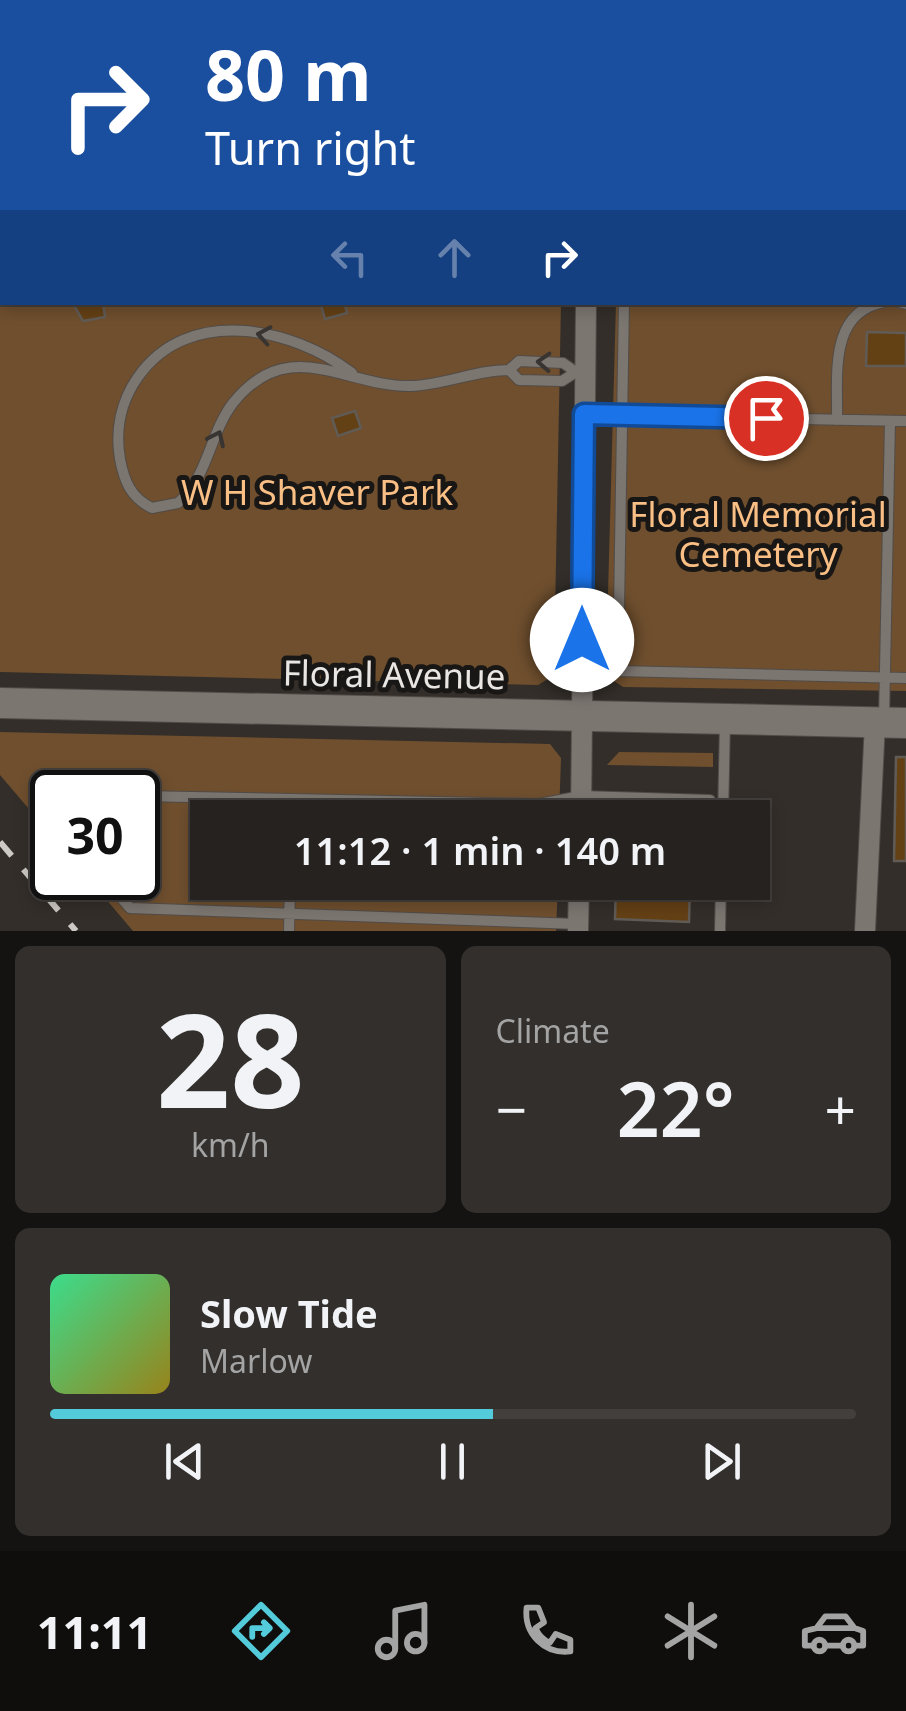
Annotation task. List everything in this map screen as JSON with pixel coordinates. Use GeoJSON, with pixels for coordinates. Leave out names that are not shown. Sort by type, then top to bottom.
{"type":"FeatureCollection","features":[{"type":"Feature","properties":{"kind":"main road","name":"Floral Avenue"},"geometry":{"type":"LineString","coordinates":[[0,703],[888,722]]}},
{"type":"Feature","properties":{"kind":"street"},"geometry":{"type":"LineString","coordinates":[[581,800],[581,372],[586,305]]}},
{"type":"Feature","properties":{"kind":"street"},"geometry":{"type":"LineString","coordinates":[[865,931],[888,722]]}},
{"type":"Feature","properties":{"kind":"street"},"geometry":{"type":"LineString","coordinates":[[578,928],[579,900]]}},
{"type":"Feature","properties":{"kind":"lane"},"geometry":{"type":"LineString","coordinates":[[624,305],[618,671],[906,678]]}},
{"type":"Feature","properties":{"kind":"lane"},"geometry":{"type":"LineString","coordinates":[[837,420],[841,335],[853,317],[870,305]]}},
{"type":"Feature","properties":{"kind":"lane"},"geometry":{"type":"LineString","coordinates":[[352,373],[302,367],[264,377],[231,406],[199,476],[178,503],[152,508],[130,491],[118,446],[120,417],[138,376],[169,346],[203,333],[263,333],[315,349],[352,373],[376,382],[412,386],[509,370],[519,361],[563,363],[581,372]]}},
{"type":"Feature","properties":{"kind":"lane"},"geometry":{"type":"LineString","coordinates":[[509,370],[519,380],[560,381],[581,372]]}},
{"type":"Feature","properties":{"kind":"lane"},"geometry":{"type":"LineString","coordinates":[[584,414],[906,421]]}},
{"type":"Feature","properties":{"kind":"lane"},"geometry":{"type":"LineString","coordinates":[[888,722],[885,678],[890,420]]}},
{"type":"Feature","properties":{"kind":"lane"},"geometry":{"type":"LineString","coordinates":[[723,800],[725,720]]}},
{"type":"Feature","properties":{"kind":"lane"},"geometry":{"type":"LineString","coordinates":[[160,796],[341,800]]}},
{"type":"Feature","properties":{"kind":"lane"},"geometry":{"type":"LineString","coordinates":[[123,900],[130,908],[578,928]]}},
{"type":"Feature","properties":{"kind":"lane"},"geometry":{"type":"LineString","coordinates":[[289,900],[289,931]]}},
{"type":"Feature","properties":{"kind":"lane"},"geometry":{"type":"LineString","coordinates":[[720,931],[721,900]]}},
{"type":"Feature","properties":{"kind":"green space","name":"W H Shaver Park"},"geometry":{"type":"Polygon","coordinates":[[[0,305],[561,305],[554,666],[548,679],[538,685],[0,672],[0,305]]]}},
{"type":"Feature","properties":{"kind":"green space","name":"Floral Memorial Cemetery"},"geometry":{"type":"Polygon","coordinates":[[[616,305],[906,305],[906,691],[623,687],[611,679],[606,666],[616,305]]]}},
{"type":"Feature","properties":{"kind":"green space"},"geometry":{"type":"Polygon","coordinates":[[[0,732],[550,744],[561,758],[560,800],[190,800],[190,900],[557,900],[556,931],[133,931],[107,900],[160,900],[160,770],[30,770],[30,810],[0,775],[0,732]]]}},
{"type":"Feature","properties":{"kind":"green space"},"geometry":{"type":"Polygon","coordinates":[[[619,752],[713,753],[713,767],[607,765],[619,752]]]}},
{"type":"Feature","properties":{"kind":"building"},"geometry":{"type":"Polygon","coordinates":[[[74,305],[103,305],[105,317],[83,321],[74,305]]]}},
{"type":"Feature","properties":{"kind":"building"},"geometry":{"type":"Polygon","coordinates":[[[321,305],[345,305],[347,313],[325,319],[321,305]]]}},
{"type":"Feature","properties":{"kind":"building"},"geometry":{"type":"Polygon","coordinates":[[[867,332],[906,333],[906,366],[866,366],[867,332]]]}},
{"type":"Feature","properties":{"kind":"building"},"geometry":{"type":"Polygon","coordinates":[[[355,411],[361,428],[338,436],[332,418],[355,411]]]}},
{"type":"Feature","properties":{"kind":"building"},"geometry":{"type":"Polygon","coordinates":[[[896,757],[906,757],[906,861],[894,861],[896,757]]]}},
{"type":"Feature","properties":{"kind":"building"},"geometry":{"type":"Polygon","coordinates":[[[616,900],[690,900],[689,922],[615,919],[616,900]]]}},
{"type":"Feature","properties":{"kind":"railway"},"geometry":{"type":"LineString","coordinates":[[0,842],[76,931]]}},
{"type":"Feature","properties":{"kind":"route"},"geometry":{"type":"LineString","coordinates":[[582,640],[584,414],[766,418]]}}]}
